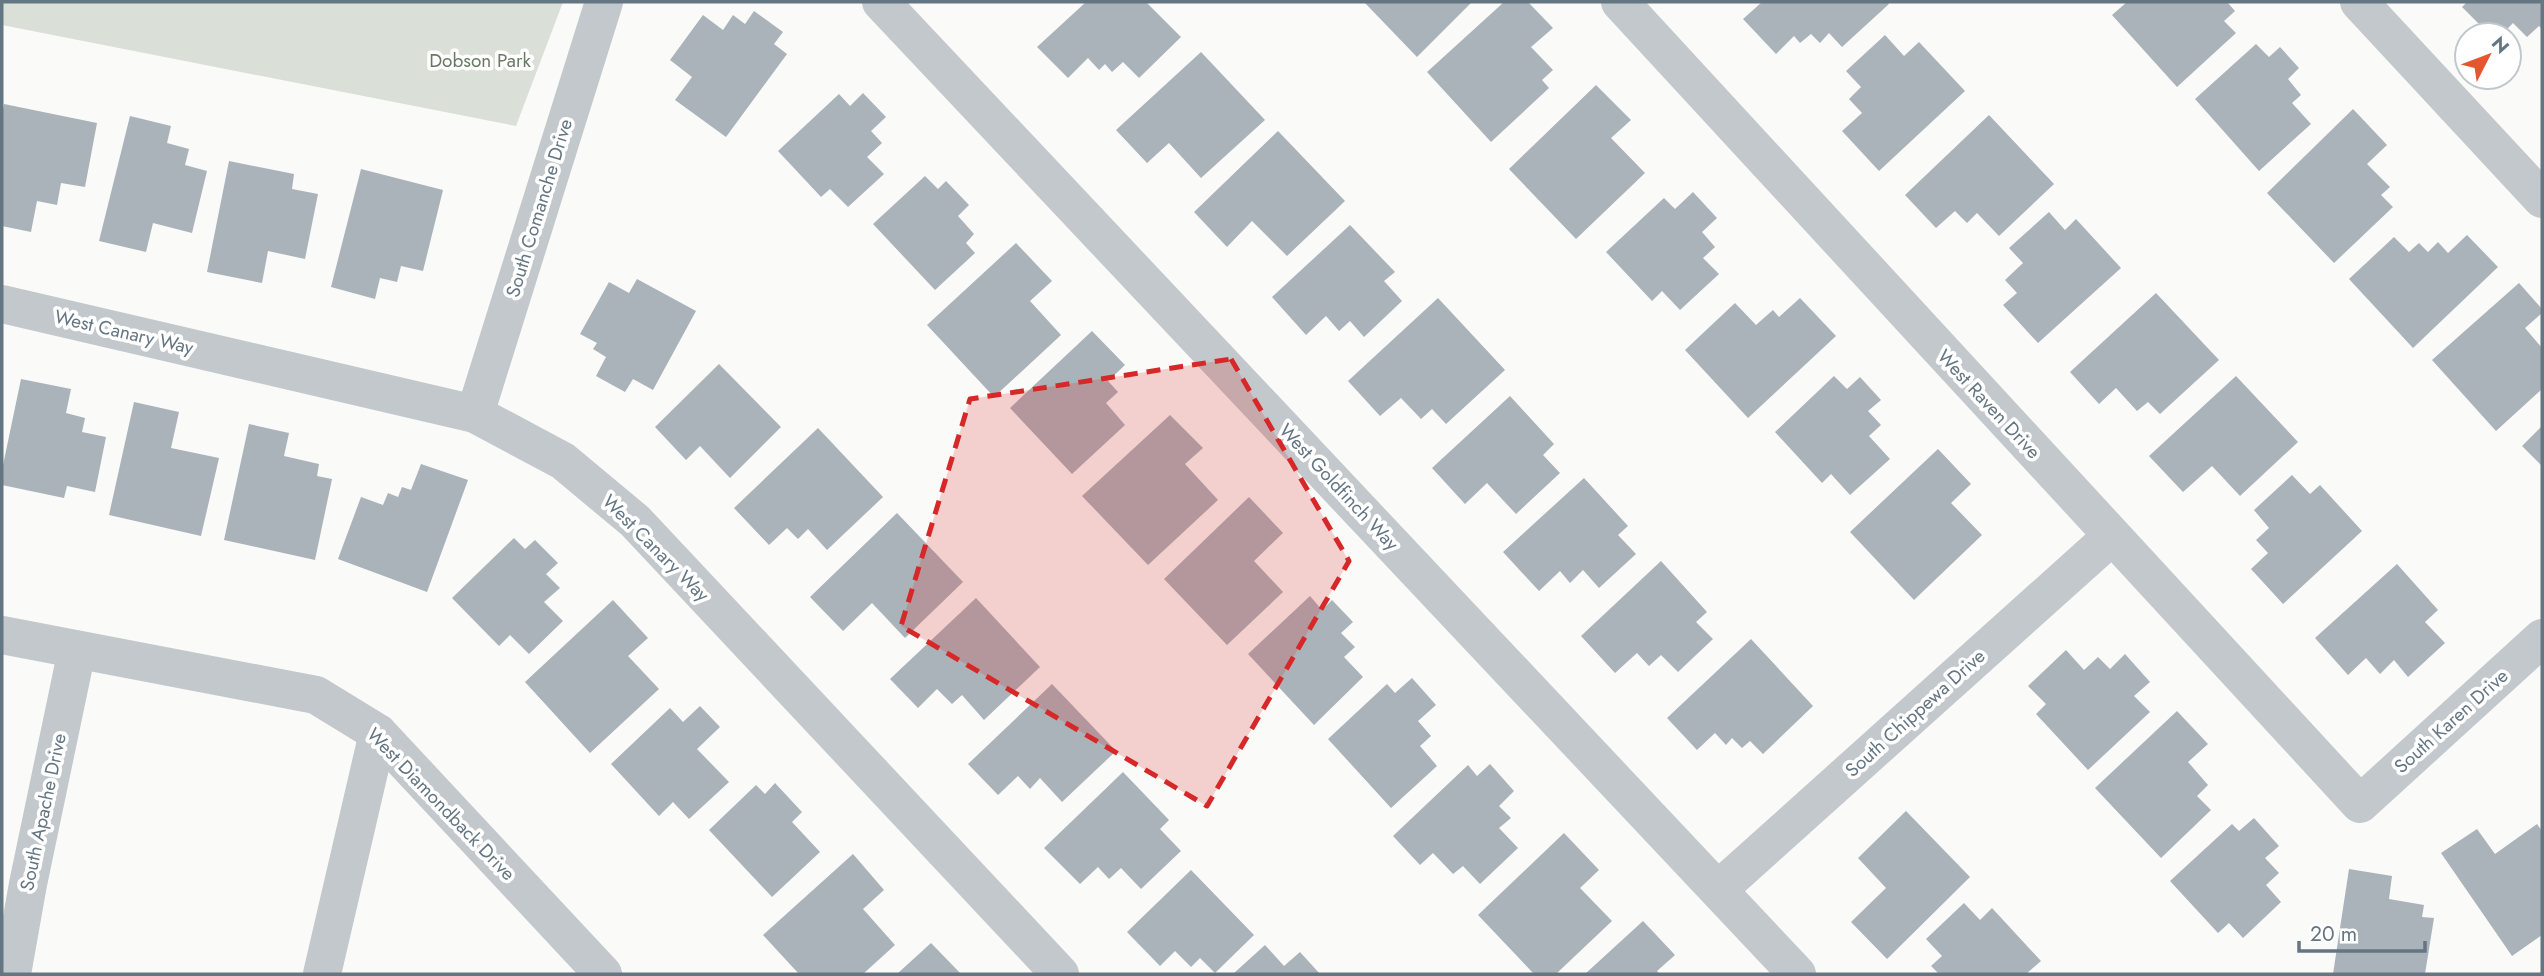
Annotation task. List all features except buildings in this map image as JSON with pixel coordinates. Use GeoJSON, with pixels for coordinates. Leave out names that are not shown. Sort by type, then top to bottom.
{"type":"FeatureCollection","features":[{"type":"Feature","properties":{"kind":"street","name":"South Comanche Drive"},"geometry":{"type":"LineString","coordinates":[[475,414],[604,2]]}},
{"type":"Feature","properties":{"kind":"street","name":"West Goldfinch Way"},"geometry":{"type":"LineString","coordinates":[[881,2],[1797,974]]}},
{"type":"Feature","properties":{"kind":"street","name":"West Raven Drive"},"geometry":{"type":"LineString","coordinates":[[1620,2],[2360,804]]}},
{"type":"Feature","properties":{"kind":"street"},"geometry":{"type":"LineString","coordinates":[[2359,2],[2542,200]]}},
{"type":"Feature","properties":{"kind":"street","name":"West Canary Way"},"geometry":{"type":"LineString","coordinates":[[2,304],[475,414],[563,461],[635,522],[1060,974]]}},
{"type":"Feature","properties":{"kind":"street","name":"South Chippewa Drive"},"geometry":{"type":"LineString","coordinates":[[1719,889],[2111,537]]}},
{"type":"Feature","properties":{"kind":"street","name":"West Diamondback Drive"},"geometry":{"type":"LineString","coordinates":[[2,635],[316,695],[378,733],[603,974]]}},
{"type":"Feature","properties":{"kind":"street","name":"South Karen Drive"},"geometry":{"type":"LineString","coordinates":[[2360,804],[2542,638]]}},
{"type":"Feature","properties":{"kind":"street","name":"South Apache Drive"},"geometry":{"type":"LineString","coordinates":[[12,974],[77,650]]}},
{"type":"Feature","properties":{"kind":"street"},"geometry":{"type":"LineString","coordinates":[[323,974],[378,733]]}},
{"type":"Feature","properties":{"kind":"highlighted area"},"geometry":{"type":"Polygon","coordinates":[[[1231,359],[1349,561],[1207,806],[901,626],[970,399],[1231,359]]]}},
{"type":"Feature","properties":{"kind":"green space","name":"Dobson Park"},"geometry":{"type":"Polygon","coordinates":[[[2,2],[563,2],[516,126],[2,25],[2,2]]]}}]}
